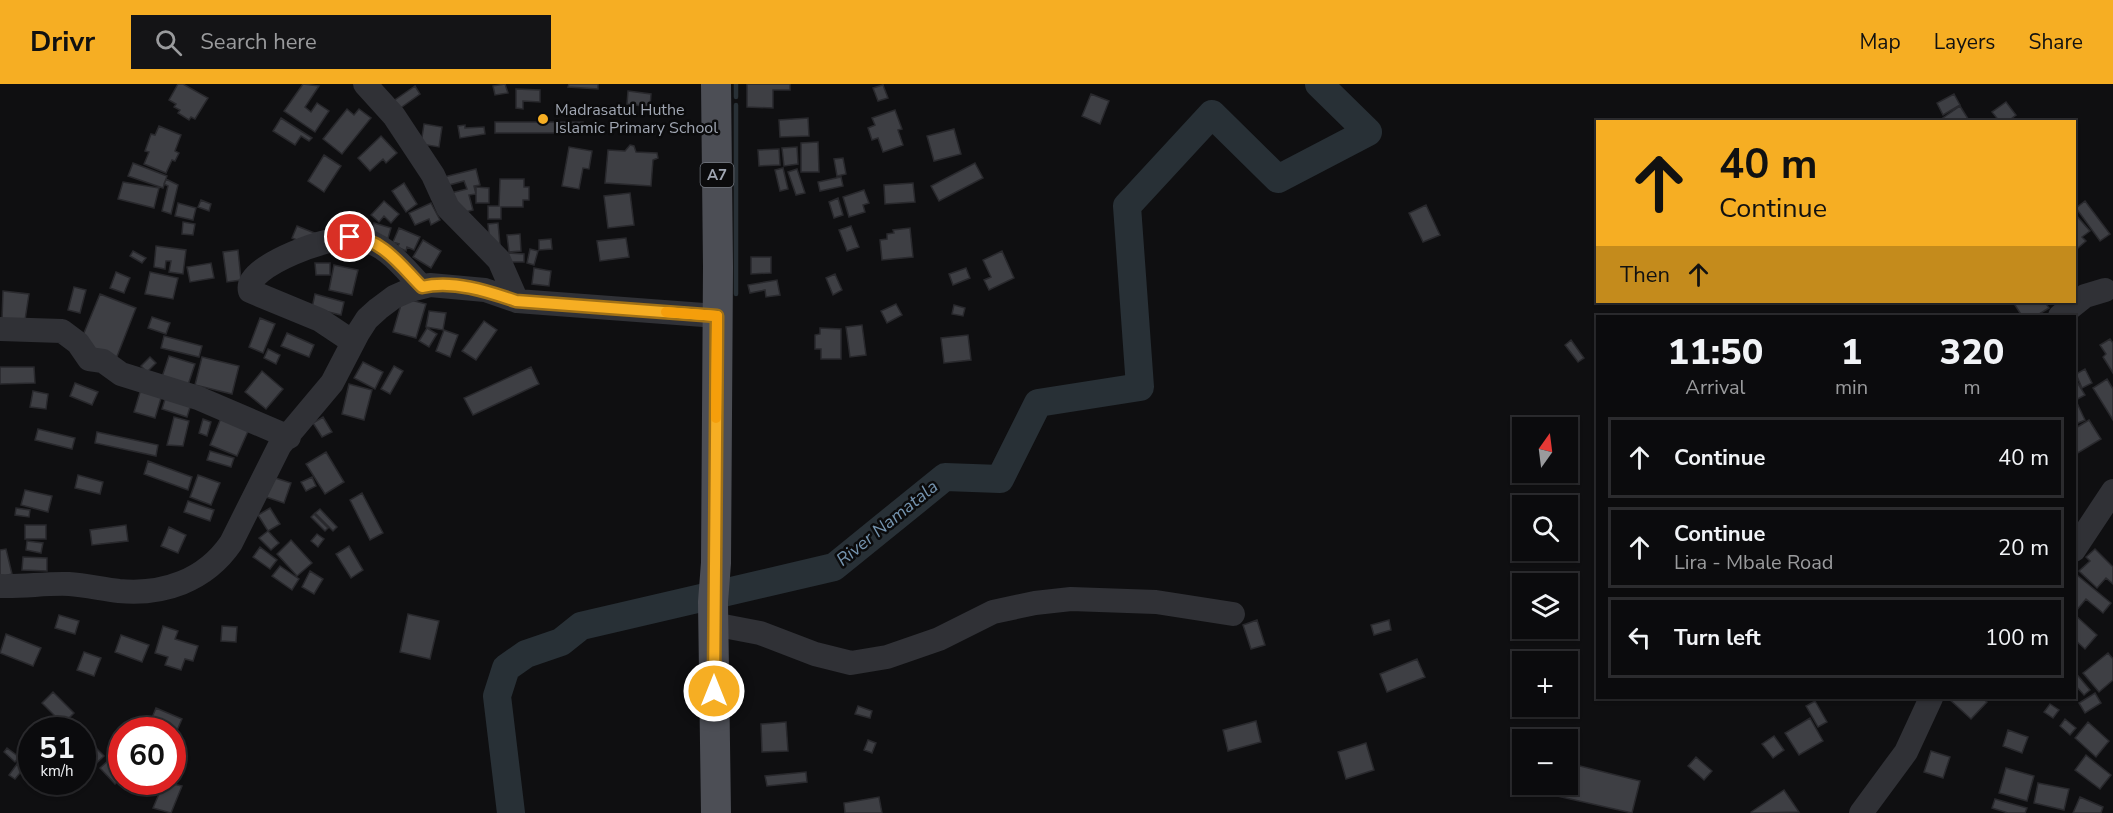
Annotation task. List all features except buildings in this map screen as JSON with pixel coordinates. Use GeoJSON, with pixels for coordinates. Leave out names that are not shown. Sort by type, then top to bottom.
{"type":"FeatureCollection","features":[{"type":"Feature","properties":{"kind":"main road","name":"A7"},"geometry":{"type":"LineString","coordinates":[[716,84],[716,563],[713,613],[716,813]]}},
{"type":"Feature","properties":{"kind":"street"},"geometry":{"type":"LineString","coordinates":[[365,84],[394,116],[433,175],[448,208],[499,260],[516,301]]}},
{"type":"Feature","properties":{"kind":"street"},"geometry":{"type":"LineString","coordinates":[[353,342],[320,320],[250,291],[248,285],[251,278],[262,268],[317,243],[356,237],[386,249],[422,287]]}},
{"type":"Feature","properties":{"kind":"street"},"geometry":{"type":"LineString","coordinates":[[0,586],[69,584],[118,590],[151,590],[182,584],[208,569],[221,558],[231,543],[280,444],[289,437],[332,383],[367,319],[394,297],[422,287],[454,286],[485,290],[516,301],[717,316]]}},
{"type":"Feature","properties":{"kind":"street"},"geometry":{"type":"LineString","coordinates":[[2061,315],[2085,296],[2105,290]]}},
{"type":"Feature","properties":{"kind":"street"},"geometry":{"type":"LineString","coordinates":[[0,329],[62,331],[78,343],[89,359],[103,361],[121,374],[198,398],[289,437]]}},
{"type":"Feature","properties":{"kind":"street"},"geometry":{"type":"LineString","coordinates":[[2076,547],[2113,490]]}},
{"type":"Feature","properties":{"kind":"street"},"geometry":{"type":"LineString","coordinates":[[713,613],[815,654],[851,663],[887,657],[939,639],[993,612],[1035,603],[1071,599],[1156,602],[1233,614]]}},
{"type":"Feature","properties":{"kind":"street"},"geometry":{"type":"LineString","coordinates":[[1861,813],[1906,752],[1931,699]]}},
{"type":"Feature","properties":{"kind":"waterway"},"geometry":{"type":"LineString","coordinates":[[736,84],[736,97]]}},
{"type":"Feature","properties":{"kind":"waterway","name":"River Namatala"},"geometry":{"type":"LineString","coordinates":[[511,813],[497,696],[506,668],[526,654],[561,642],[581,626],[834,567],[945,477],[1000,479],[1038,403],[1140,387],[1127,206],[1212,114],[1278,179],[1368,132],[1319,84]]}},
{"type":"Feature","properties":{"kind":"waterway"},"geometry":{"type":"LineString","coordinates":[[736,105],[736,294]]}},
{"type":"Feature","properties":{"kind":"slow traffic"},"geometry":{"type":"LineString","coordinates":[[666,312],[717,316],[716,418]]}},
{"type":"Feature","properties":{"kind":"place","name":"Madrasatul Huthe Islamic Primary School"},"geometry":{"type":"Point","coordinates":[543,119]}},
{"type":"Feature","properties":{"kind":"route"},"geometry":{"type":"LineString","coordinates":[[350,237],[363,239],[386,249],[422,287],[454,286],[485,290],[516,301],[717,316],[714,691]]}}]}
